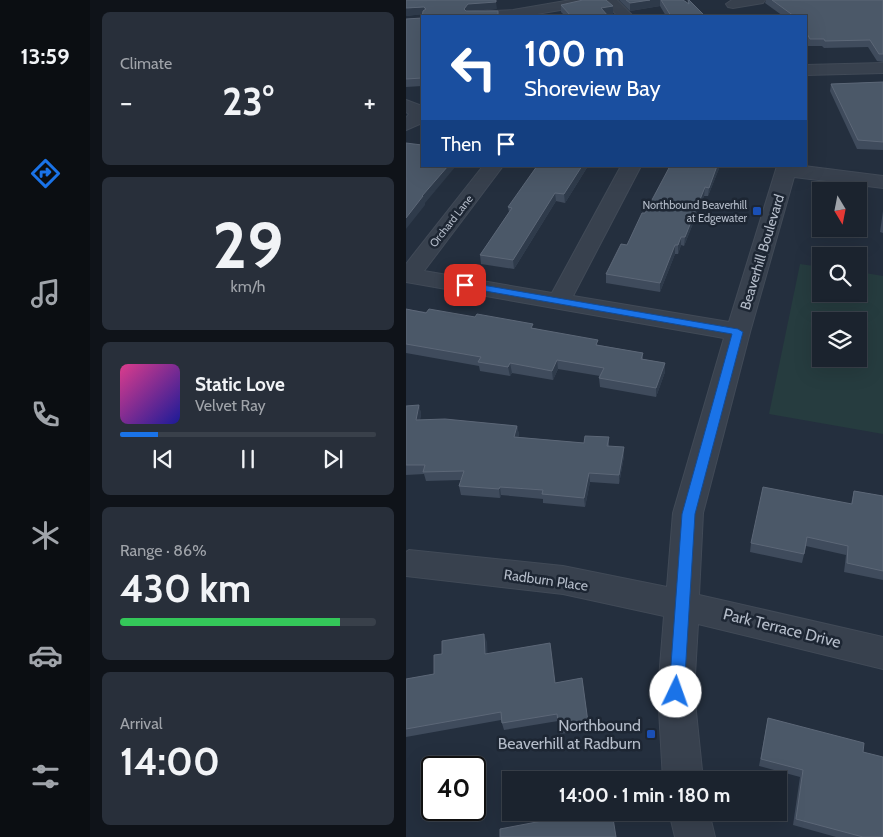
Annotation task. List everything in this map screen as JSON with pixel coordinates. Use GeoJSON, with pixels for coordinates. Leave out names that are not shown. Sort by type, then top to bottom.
{"type":"FeatureCollection","features":[{"type":"Feature","properties":{"kind":"street"},"geometry":{"type":"LineString","coordinates":[[514,15],[596,0]]}},
{"type":"Feature","properties":{"kind":"street"},"geometry":{"type":"LineString","coordinates":[[609,0],[625,15]]}},
{"type":"Feature","properties":{"kind":"street"},"geometry":{"type":"LineString","coordinates":[[730,2],[758,0]]}},
{"type":"Feature","properties":{"kind":"street"},"geometry":{"type":"LineString","coordinates":[[730,2],[745,15]]}},
{"type":"Feature","properties":{"kind":"street"},"geometry":{"type":"LineString","coordinates":[[807,70],[883,68]]}},
{"type":"Feature","properties":{"kind":"street","name":"Orchard Lane"},"geometry":{"type":"LineString","coordinates":[[407,275],[493,167]]}},
{"type":"Feature","properties":{"kind":"street"},"geometry":{"type":"LineString","coordinates":[[559,301],[630,167]]}},
{"type":"Feature","properties":{"kind":"street"},"geometry":{"type":"LineString","coordinates":[[787,168],[883,182]]}},
{"type":"Feature","properties":{"kind":"street","name":"Beaverhill Boulevard"},"geometry":{"type":"LineString","coordinates":[[682,771],[676,692],[688,514],[738,332],[787,168]]}},
{"type":"Feature","properties":{"kind":"street"},"geometry":{"type":"LineString","coordinates":[[407,275],[738,332]]}},
{"type":"Feature","properties":{"kind":"street","name":"Radburn Place"},"geometry":{"type":"LineString","coordinates":[[407,565],[563,580],[681,604]]}},
{"type":"Feature","properties":{"kind":"street","name":"Park Terrace Drive"},"geometry":{"type":"LineString","coordinates":[[681,604],[883,653]]}},
{"type":"Feature","properties":{"kind":"street"},"geometry":{"type":"LineString","coordinates":[[691,821],[695,837]]}},
{"type":"Feature","properties":{"kind":"green space"},"geometry":{"type":"Polygon","coordinates":[[[800,264],[812,266],[812,302],[867,302],[867,273],[883,276],[883,434],[769,414],[800,264]]]}},
{"type":"Feature","properties":{"kind":"building"},"geometry":{"type":"Polygon","coordinates":[[[406,0],[496,0],[496,2],[468,4],[464,9],[466,11],[498,11],[498,15],[422,15],[426,9],[424,7],[406,8],[406,0]]]}},
{"type":"Feature","properties":{"kind":"building"},"geometry":{"type":"Polygon","coordinates":[[[583,0],[606,0],[613,6],[601,8],[607,15],[570,15],[561,5],[583,0]]]}},
{"type":"Feature","properties":{"kind":"building"},"geometry":{"type":"Polygon","coordinates":[[[626,0],[650,0],[630,3],[626,0]]]}},
{"type":"Feature","properties":{"kind":"building"},"geometry":{"type":"Polygon","coordinates":[[[661,0],[683,0],[689,4],[689,0],[704,15],[670,15],[661,0]]]}},
{"type":"Feature","properties":{"kind":"building"},"geometry":{"type":"Polygon","coordinates":[[[772,0],[883,0],[883,54],[879,54],[870,40],[825,41],[824,39],[810,39],[807,34],[807,15],[793,15],[772,0]]]}},
{"type":"Feature","properties":{"kind":"building"},"geometry":{"type":"Polygon","coordinates":[[[421,18],[421,78],[406,79],[406,19],[421,18]]]}},
{"type":"Feature","properties":{"kind":"building"},"geometry":{"type":"Polygon","coordinates":[[[883,82],[883,142],[858,140],[831,84],[883,82]]]}},
{"type":"Feature","properties":{"kind":"building"},"geometry":{"type":"Polygon","coordinates":[[[406,143],[421,145],[421,167],[447,167],[406,218],[406,143]]]}},
{"type":"Feature","properties":{"kind":"building"},"geometry":{"type":"Polygon","coordinates":[[[536,167],[581,167],[564,194],[555,193],[513,260],[480,255],[512,208],[508,207],[536,167]]]}},
{"type":"Feature","properties":{"kind":"building"},"geometry":{"type":"Polygon","coordinates":[[[669,167],[717,167],[709,188],[705,187],[685,237],[681,237],[678,245],[675,245],[660,283],[606,274],[621,244],[627,245],[642,213],[645,213],[669,167]]]}},
{"type":"Feature","properties":{"kind":"building"},"geometry":{"type":"Polygon","coordinates":[[[406,309],[426,313],[429,309],[475,317],[477,314],[533,324],[531,328],[598,340],[596,345],[643,353],[641,359],[665,363],[656,388],[599,378],[604,368],[557,360],[552,371],[510,363],[508,367],[478,362],[481,357],[406,344],[406,309]]]}},
{"type":"Feature","properties":{"kind":"building"},"geometry":{"type":"Polygon","coordinates":[[[419,405],[416,420],[445,419],[517,426],[514,437],[584,443],[585,436],[609,437],[607,446],[624,447],[619,475],[589,473],[584,498],[542,494],[543,490],[459,486],[464,471],[423,472],[425,465],[406,465],[406,406],[419,405]]]}},
{"type":"Feature","properties":{"kind":"building"},"geometry":{"type":"Polygon","coordinates":[[[763,487],[852,504],[854,491],[883,496],[883,571],[847,563],[848,546],[807,537],[804,554],[751,543],[763,487]]]}},
{"type":"Feature","properties":{"kind":"building"},"geometry":{"type":"Polygon","coordinates":[[[484,634],[485,654],[550,643],[555,683],[582,678],[588,722],[559,727],[557,714],[502,723],[501,712],[406,729],[406,679],[434,674],[434,655],[442,654],[442,641],[484,634]]]}},
{"type":"Feature","properties":{"kind":"building"},"geometry":{"type":"Polygon","coordinates":[[[768,718],[864,743],[863,752],[883,757],[883,837],[863,837],[796,819],[803,770],[761,759],[768,718]]]}},
{"type":"Feature","properties":{"kind":"building"},"geometry":{"type":"Polygon","coordinates":[[[542,821],[613,821],[616,837],[500,837],[500,829],[542,821]]]}},
{"type":"Feature","properties":{"kind":"place","name":"Northbound Beaverhill at Edgewater"},"geometry":{"type":"Point","coordinates":[757,211]}},
{"type":"Feature","properties":{"kind":"place","name":"Northbound Beaverhill at Radburn"},"geometry":{"type":"Point","coordinates":[651,734]}},
{"type":"Feature","properties":{"kind":"route"},"geometry":{"type":"LineString","coordinates":[[465,285],[738,332],[688,514],[676,692]]}}]}
